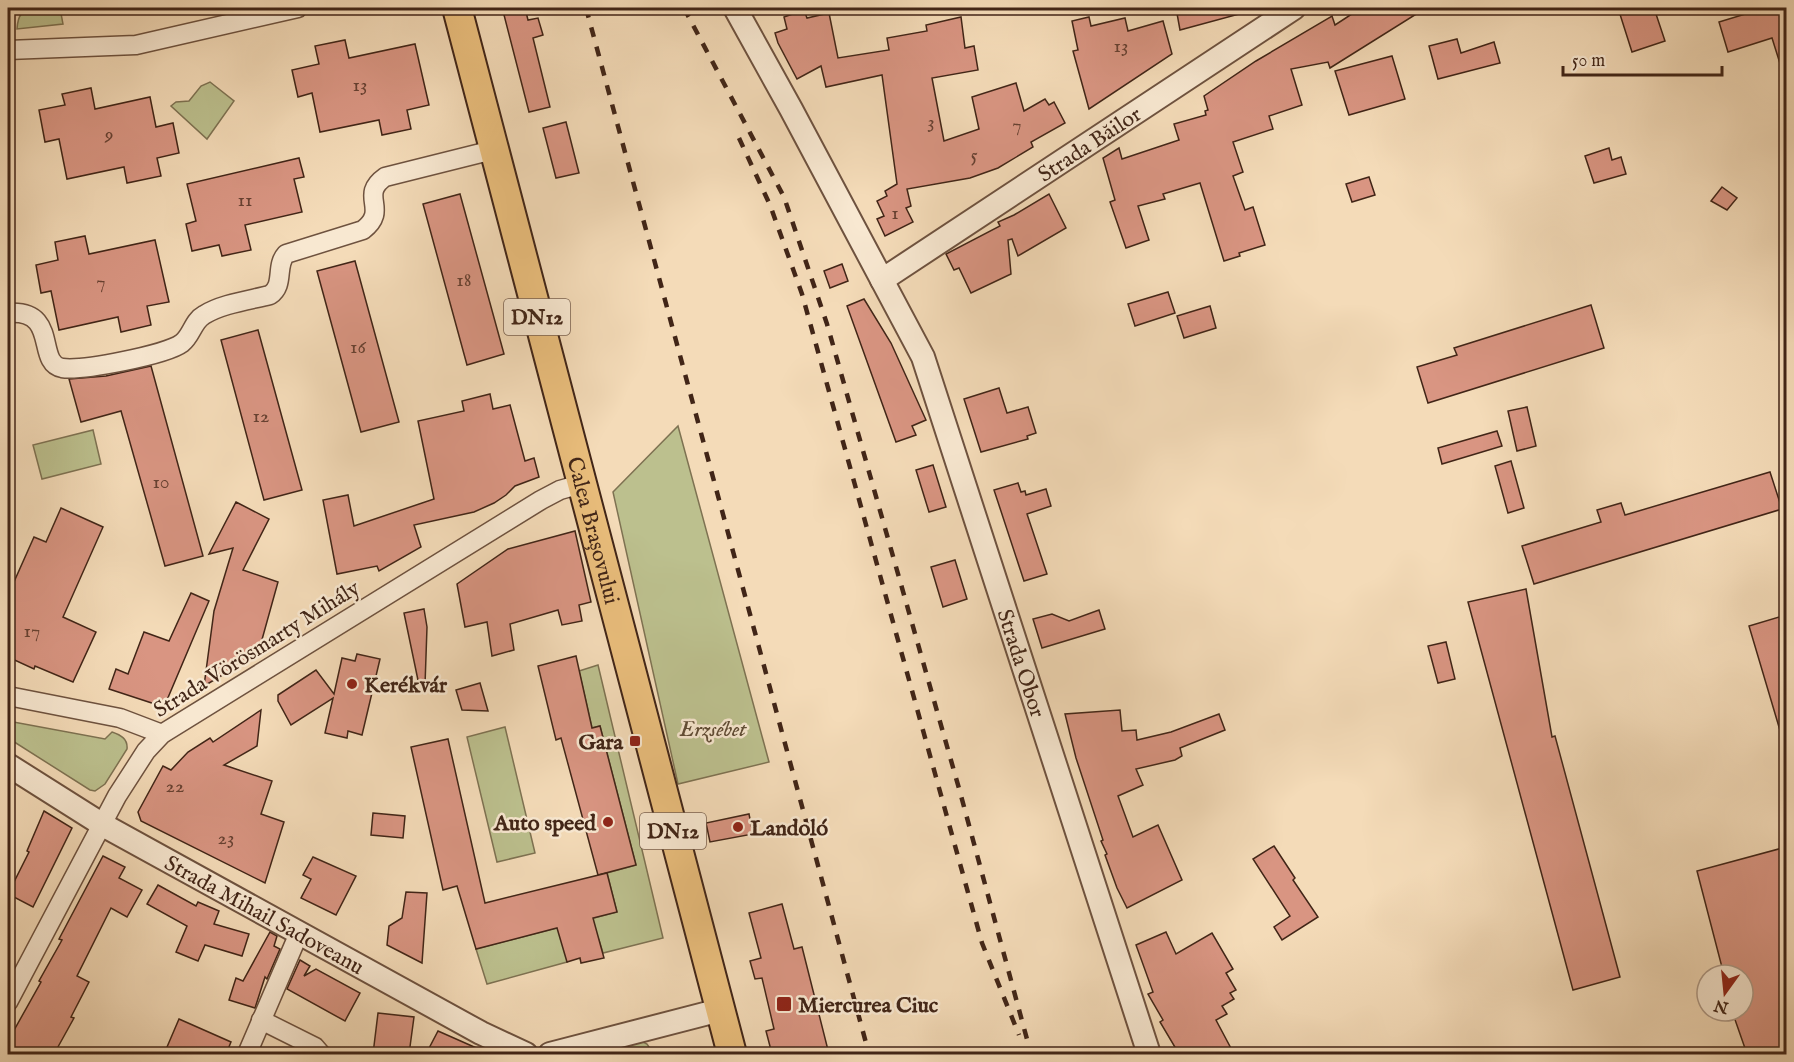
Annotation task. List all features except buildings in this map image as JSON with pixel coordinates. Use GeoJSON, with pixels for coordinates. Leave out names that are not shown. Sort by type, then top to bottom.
{"type":"FeatureCollection","features":[{"type":"Feature","properties":{"kind":"main road","name":"Calea Brașovului"},"geometry":{"type":"LineString","coordinates":[[457,8],[732,1054]]}},
{"type":"Feature","properties":{"kind":"street"},"geometry":{"type":"LineString","coordinates":[[8,50],[136,45],[298,8]]}},
{"type":"Feature","properties":{"kind":"street","name":"Strada Obor"},"geometry":{"type":"LineString","coordinates":[[735,8],[923,357],[1149,1054]]}},
{"type":"Feature","properties":{"kind":"street","name":"Strada Băilor"},"geometry":{"type":"LineString","coordinates":[[882,280],[1294,8]]}},
{"type":"Feature","properties":{"kind":"street"},"geometry":{"type":"LineString","coordinates":[[8,313],[25,314],[37,321],[50,358],[62,368],[90,367],[169,350],[188,338],[195,323],[202,315],[270,295],[276,291],[281,260],[286,254],[363,230],[373,223],[376,213],[372,198],[373,189],[385,177],[493,150]]}},
{"type":"Feature","properties":{"kind":"street","name":"Strada Vörösmarty Mihály"},"geometry":{"type":"LineString","coordinates":[[8,1002],[117,796],[146,751],[162,734],[541,500],[560,490],[581,484]]}},
{"type":"Feature","properties":{"kind":"street"},"geometry":{"type":"LineString","coordinates":[[8,696],[120,718],[162,734]]}},
{"type":"Feature","properties":{"kind":"street","name":"Strada Mihail Sadoveanu"},"geometry":{"type":"LineString","coordinates":[[8,765],[103,825],[481,1034],[526,1054]]}},
{"type":"Feature","properties":{"kind":"street"},"geometry":{"type":"LineString","coordinates":[[247,1054],[299,933]]}},
{"type":"Feature","properties":{"kind":"street"},"geometry":{"type":"LineString","coordinates":[[550,1054],[720,1010]]}},
{"type":"Feature","properties":{"kind":"street"},"geometry":{"type":"LineString","coordinates":[[261,1020],[315,1047],[321,1054]]}},
{"type":"Feature","properties":{"kind":"green space"},"geometry":{"type":"Polygon","coordinates":[[[36,8],[60,8],[63,24],[17,29],[18,20],[22,14],[36,8]]]}},
{"type":"Feature","properties":{"kind":"green space"},"geometry":{"type":"Polygon","coordinates":[[[210,82],[234,101],[207,139],[171,106],[176,102],[189,101],[201,86],[210,82]]]}},
{"type":"Feature","properties":{"kind":"green space","name":"Erzsébet"},"geometry":{"type":"Polygon","coordinates":[[[678,426],[769,762],[678,784],[613,492],[678,426]]]}},
{"type":"Feature","properties":{"kind":"green space"},"geometry":{"type":"Polygon","coordinates":[[[93,430],[101,464],[42,479],[33,445],[93,430]]]}},
{"type":"Feature","properties":{"kind":"green space"},"geometry":{"type":"Polygon","coordinates":[[[598,665],[663,938],[603,953],[599,940],[567,962],[487,984],[476,949],[617,912],[607,873],[636,865],[600,726],[592,728],[579,671],[598,665]]]}},
{"type":"Feature","properties":{"kind":"green space"},"geometry":{"type":"Polygon","coordinates":[[[8,721],[105,739],[112,732],[123,738],[127,749],[105,784],[95,791],[90,790],[8,738],[8,721]]]}},
{"type":"Feature","properties":{"kind":"green space"},"geometry":{"type":"Polygon","coordinates":[[[505,727],[535,853],[497,862],[467,737],[505,727]]]}},
{"type":"Feature","properties":{"kind":"green space"},"geometry":{"type":"Polygon","coordinates":[[[639,1040],[647,1044],[654,1054],[576,1054],[639,1040]]]}},
{"type":"Feature","properties":{"kind":"railway"},"geometry":{"type":"LineString","coordinates":[[586,8],[869,1054]]}},
{"type":"Feature","properties":{"kind":"railway"},"geometry":{"type":"LineString","coordinates":[[684,8],[784,197],[827,324],[960,792],[1031,1054]]}},
{"type":"Feature","properties":{"kind":"railway"},"geometry":{"type":"LineString","coordinates":[[739,138],[770,205],[802,294],[982,943],[1019,1035]]}},
{"type":"Feature","properties":{"kind":"place","name":"Kerékvár"},"geometry":{"type":"Point","coordinates":[352,684]}},
{"type":"Feature","properties":{"kind":"place","name":"Gara"},"geometry":{"type":"Point","coordinates":[635,741]}},
{"type":"Feature","properties":{"kind":"place","name":"Auto speed"},"geometry":{"type":"Point","coordinates":[608,822]}},
{"type":"Feature","properties":{"kind":"place","name":"Landoló"},"geometry":{"type":"Point","coordinates":[738,827]}},
{"type":"Feature","properties":{"kind":"place","name":"Miercurea Ciuc"},"geometry":{"type":"Point","coordinates":[784,1004]}}]}
